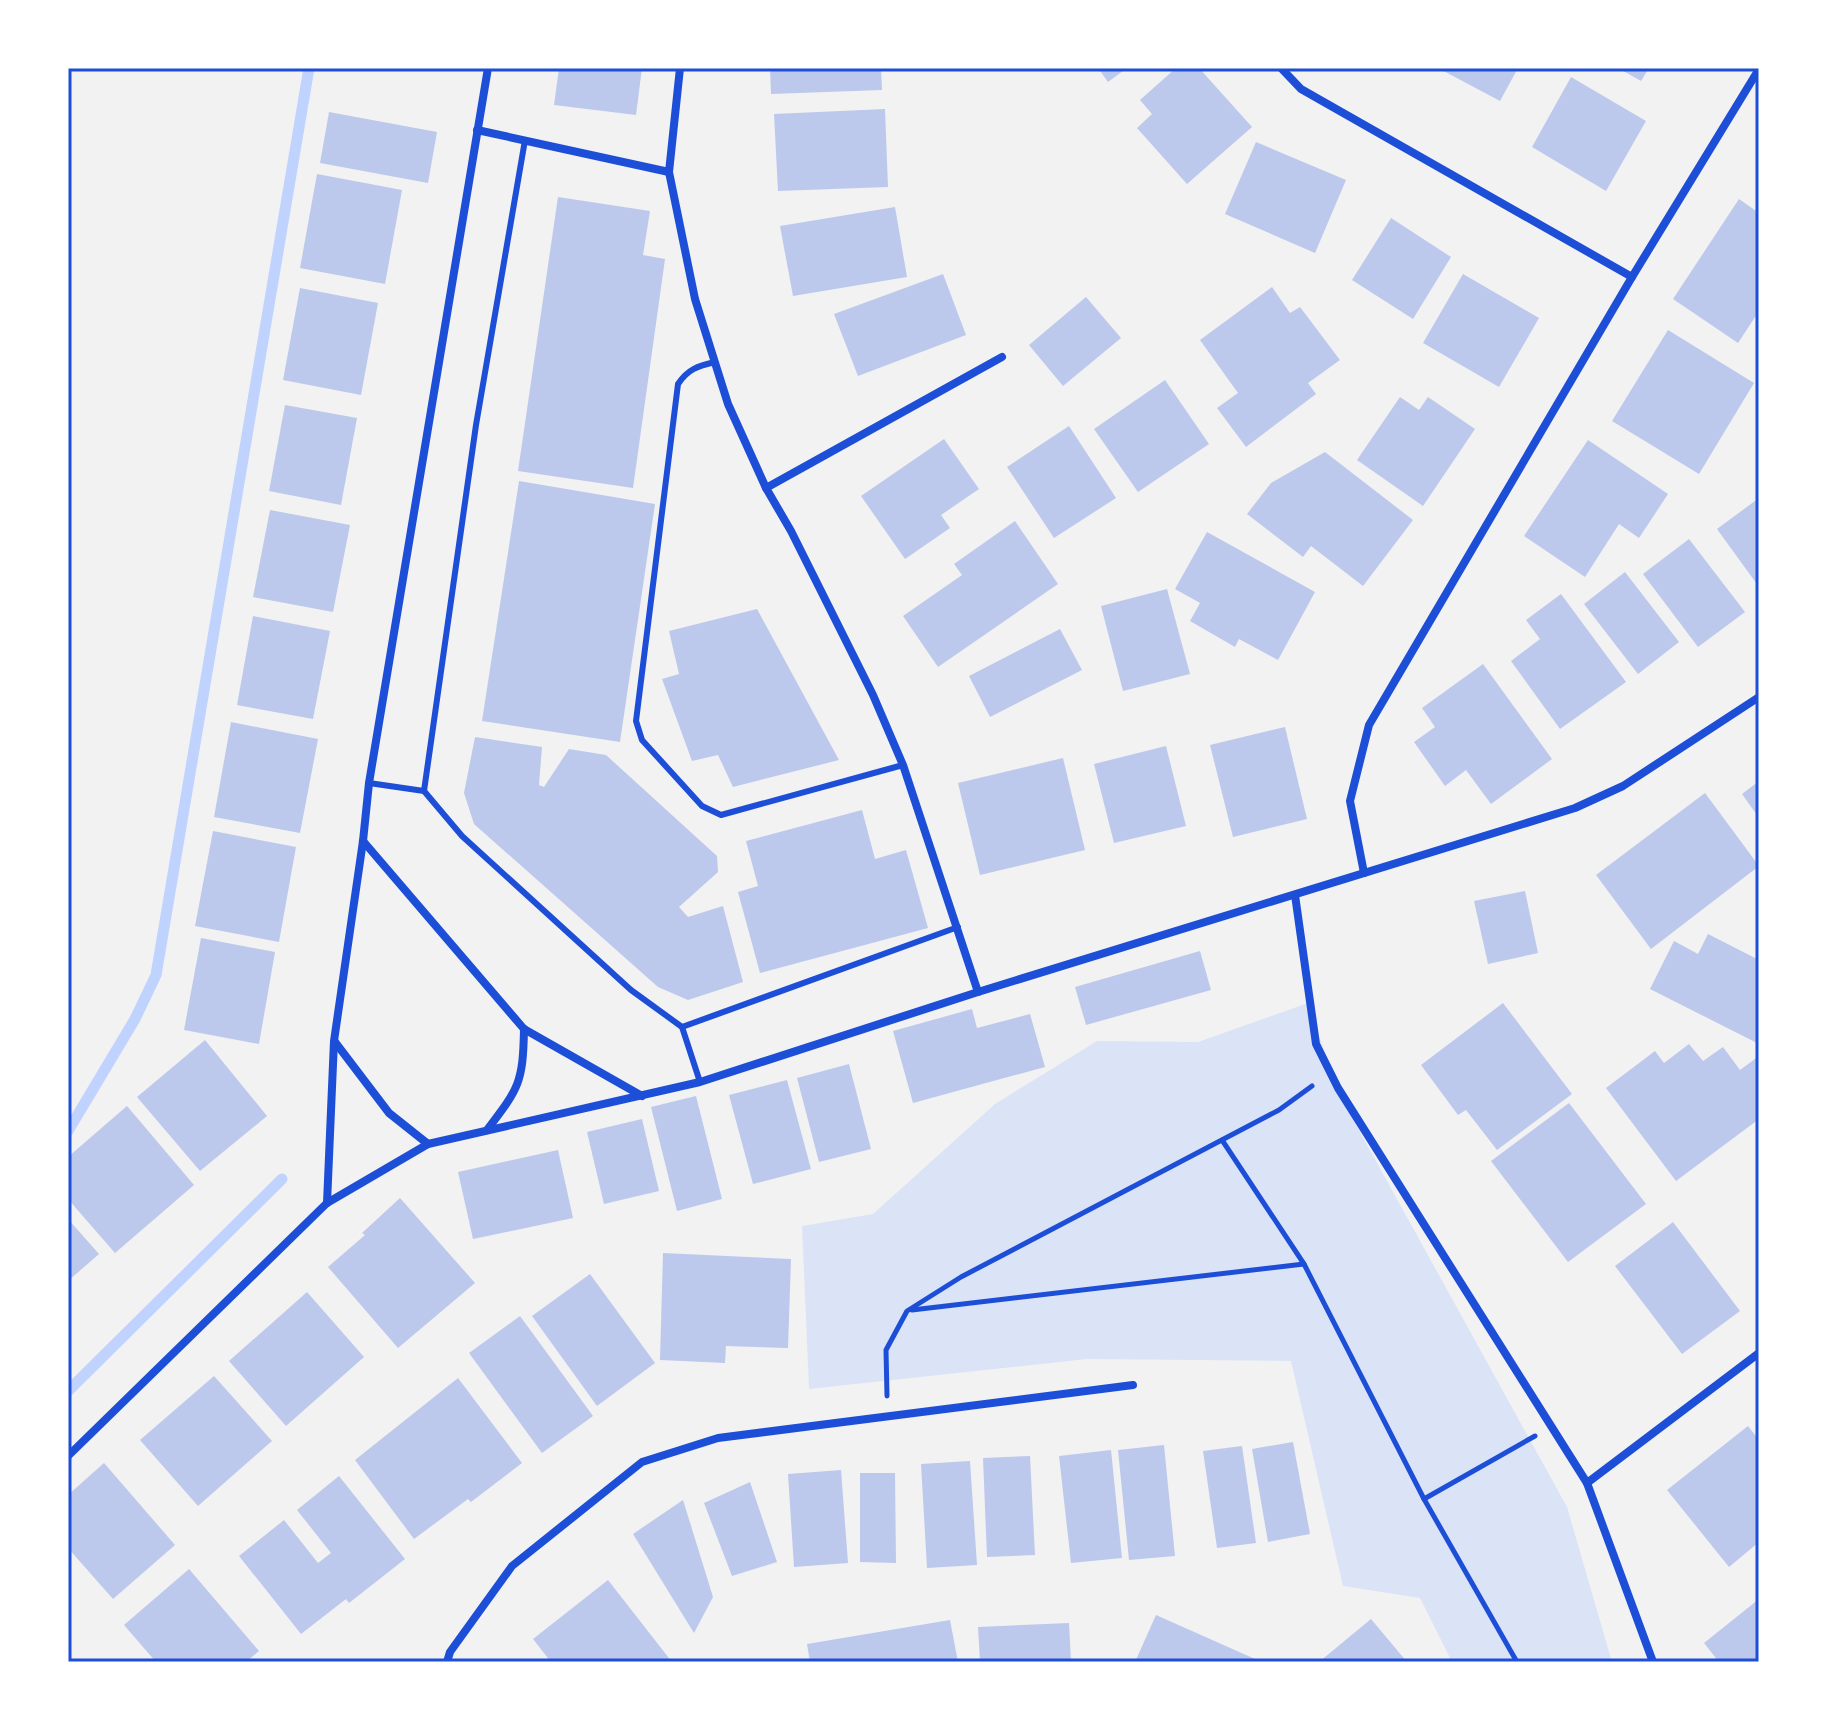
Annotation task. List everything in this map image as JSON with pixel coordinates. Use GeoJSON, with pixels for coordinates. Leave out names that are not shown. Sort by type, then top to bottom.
{"type":"FeatureCollection","features":[{"type":"Feature","properties":{"kind":"street"},"geometry":{"type":"LineString","coordinates":[[327,1203],[334,1041],[369,783],[488,68]]}},
{"type":"Feature","properties":{"kind":"street"},"geometry":{"type":"LineString","coordinates":[[680,68],[669,172],[695,299],[728,404],[766,488],[873,695],[903,765],[978,992]]}},
{"type":"Feature","properties":{"kind":"street"},"geometry":{"type":"LineString","coordinates":[[1281,68],[1301,89],[1632,277]]}},
{"type":"Feature","properties":{"kind":"street"},"geometry":{"type":"LineString","coordinates":[[1364,873],[1350,801],[1369,725],[1632,277],[1759,69]]}},
{"type":"Feature","properties":{"kind":"street"},"geometry":{"type":"LineString","coordinates":[[477,130],[669,172]]}},
{"type":"Feature","properties":{"kind":"street"},"geometry":{"type":"LineString","coordinates":[[766,488],[1002,357]]}},
{"type":"Feature","properties":{"kind":"street"},"geometry":{"type":"LineString","coordinates":[[68,1456],[327,1203],[428,1144],[700,1082],[978,992],[1575,808],[1623,786],[1759,697]]}},
{"type":"Feature","properties":{"kind":"street"},"geometry":{"type":"LineString","coordinates":[[363,841],[524,1029],[642,1096]]}},
{"type":"Feature","properties":{"kind":"street"},"geometry":{"type":"LineString","coordinates":[[1295,895],[1316,1044],[1338,1088],[1587,1483],[1653,1662]]}},
{"type":"Feature","properties":{"kind":"street"},"geometry":{"type":"LineString","coordinates":[[487,1131],[517,1091],[523,1065],[524,1029]]}},
{"type":"Feature","properties":{"kind":"street"},"geometry":{"type":"LineString","coordinates":[[334,1041],[389,1113],[428,1144]]}},
{"type":"Feature","properties":{"kind":"street"},"geometry":{"type":"LineString","coordinates":[[1587,1483],[1759,1353]]}},
{"type":"Feature","properties":{"kind":"street"},"geometry":{"type":"LineString","coordinates":[[447,1662],[450,1652],[512,1566],[642,1462],[718,1438],[1133,1385]]}},
{"type":"Feature","properties":{"kind":"lane"},"geometry":{"type":"LineString","coordinates":[[424,791],[476,425],[525,140]]}},
{"type":"Feature","properties":{"kind":"lane"},"geometry":{"type":"LineString","coordinates":[[715,362],[686,373],[678,384],[636,721],[642,740],[702,806],[721,815],[903,765]]}},
{"type":"Feature","properties":{"kind":"lane"},"geometry":{"type":"LineString","coordinates":[[369,783],[424,791],[462,836],[631,990],[682,1027],[700,1082]]}},
{"type":"Feature","properties":{"kind":"lane"},"geometry":{"type":"LineString","coordinates":[[682,1027],[958,927]]}},
{"type":"Feature","properties":{"kind":"path"},"geometry":{"type":"LineString","coordinates":[[888,1401],[886,1350],[907,1311],[961,1277],[1279,1110],[1322,1079]]}},
{"type":"Feature","properties":{"kind":"path"},"geometry":{"type":"LineString","coordinates":[[1222,1140],[1304,1264],[1424,1499],[1517,1662]]}},
{"type":"Feature","properties":{"kind":"path"},"geometry":{"type":"LineString","coordinates":[[907,1311],[1304,1264]]}},
{"type":"Feature","properties":{"kind":"path"},"geometry":{"type":"LineString","coordinates":[[1424,1499],[1536,1435]]}},
{"type":"Feature","properties":{"kind":"shaded area"},"geometry":{"type":"Polygon","coordinates":[[[1308,1003],[1339,1094],[1567,1507],[1612,1662],[1452,1662],[1420,1598],[1343,1586],[1291,1361],[1087,1359],[809,1389],[802,1226],[873,1214],[995,1104],[1097,1041],[1198,1042],[1308,1003]]]}},
{"type":"Feature","properties":{"kind":"building"},"geometry":{"type":"Polygon","coordinates":[[[559,68],[642,68],[636,115],[554,105],[559,68]]]}},
{"type":"Feature","properties":{"kind":"building"},"geometry":{"type":"Polygon","coordinates":[[[770,68],[881,68],[882,90],[771,94],[770,68]]]}},
{"type":"Feature","properties":{"kind":"building"},"geometry":{"type":"Polygon","coordinates":[[[1098,68],[1127,68],[1108,82],[1098,68]]]}},
{"type":"Feature","properties":{"kind":"building"},"geometry":{"type":"Polygon","coordinates":[[[1176,68],[1199,68],[1252,127],[1187,184],[1137,128],[1152,114],[1140,100],[1176,68]]]}},
{"type":"Feature","properties":{"kind":"building"},"geometry":{"type":"Polygon","coordinates":[[[1438,68],[1518,68],[1500,101],[1438,68]]]}},
{"type":"Feature","properties":{"kind":"building"},"geometry":{"type":"Polygon","coordinates":[[[1618,68],[1649,68],[1641,81],[1618,68]]]}},
{"type":"Feature","properties":{"kind":"building"},"geometry":{"type":"Polygon","coordinates":[[[1571,77],[1646,121],[1606,191],[1532,147],[1571,77]]]}},
{"type":"Feature","properties":{"kind":"building"},"geometry":{"type":"Polygon","coordinates":[[[885,109],[888,187],[778,191],[774,114],[885,109]]]}},
{"type":"Feature","properties":{"kind":"building"},"geometry":{"type":"Polygon","coordinates":[[[329,112],[437,132],[428,183],[320,163],[329,112]]]}},
{"type":"Feature","properties":{"kind":"building"},"geometry":{"type":"Polygon","coordinates":[[[1256,142],[1346,180],[1315,253],[1225,214],[1256,142]]]}},
{"type":"Feature","properties":{"kind":"building"},"geometry":{"type":"Polygon","coordinates":[[[317,174],[402,190],[385,284],[300,268],[317,174]]]}},
{"type":"Feature","properties":{"kind":"building"},"geometry":{"type":"Polygon","coordinates":[[[558,197],[650,211],[643,255],[665,259],[633,488],[518,471],[558,197]]]}},
{"type":"Feature","properties":{"kind":"building"},"geometry":{"type":"Polygon","coordinates":[[[1739,199],[1759,213],[1759,311],[1738,343],[1673,299],[1739,199]]]}},
{"type":"Feature","properties":{"kind":"building"},"geometry":{"type":"Polygon","coordinates":[[[895,207],[907,277],[793,296],[780,226],[895,207]]]}},
{"type":"Feature","properties":{"kind":"building"},"geometry":{"type":"Polygon","coordinates":[[[1391,218],[1451,257],[1413,319],[1352,280],[1391,218]]]}},
{"type":"Feature","properties":{"kind":"building"},"geometry":{"type":"Polygon","coordinates":[[[943,274],[966,335],[858,376],[834,314],[943,274]]]}},
{"type":"Feature","properties":{"kind":"building"},"geometry":{"type":"Polygon","coordinates":[[[1463,274],[1539,318],[1499,387],[1423,343],[1463,274]]]}},
{"type":"Feature","properties":{"kind":"building"},"geometry":{"type":"Polygon","coordinates":[[[1272,287],[1290,313],[1300,307],[1340,360],[1308,383],[1316,394],[1246,447],[1217,408],[1238,393],[1200,340],[1272,287]]]}},
{"type":"Feature","properties":{"kind":"building"},"geometry":{"type":"Polygon","coordinates":[[[300,288],[378,303],[361,395],[283,380],[300,288]]]}},
{"type":"Feature","properties":{"kind":"building"},"geometry":{"type":"Polygon","coordinates":[[[1086,297],[1121,338],[1063,386],[1029,345],[1086,297]]]}},
{"type":"Feature","properties":{"kind":"building"},"geometry":{"type":"Polygon","coordinates":[[[1668,330],[1754,383],[1699,474],[1612,421],[1668,330]]]}},
{"type":"Feature","properties":{"kind":"building"},"geometry":{"type":"Polygon","coordinates":[[[1165,380],[1209,444],[1138,492],[1094,429],[1165,380]]]}},
{"type":"Feature","properties":{"kind":"building"},"geometry":{"type":"Polygon","coordinates":[[[1400,397],[1419,410],[1428,397],[1475,429],[1423,506],[1357,460],[1400,397]]]}},
{"type":"Feature","properties":{"kind":"building"},"geometry":{"type":"Polygon","coordinates":[[[285,405],[357,418],[341,505],[269,491],[285,405]]]}},
{"type":"Feature","properties":{"kind":"building"},"geometry":{"type":"Polygon","coordinates":[[[1069,426],[1116,498],[1054,538],[1007,467],[1069,426]]]}},
{"type":"Feature","properties":{"kind":"building"},"geometry":{"type":"Polygon","coordinates":[[[944,439],[979,489],[941,515],[950,528],[905,559],[861,496],[944,439]]]}},
{"type":"Feature","properties":{"kind":"building"},"geometry":{"type":"Polygon","coordinates":[[[1588,440],[1668,494],[1639,538],[1619,524],[1585,577],[1524,536],[1588,440]]]}},
{"type":"Feature","properties":{"kind":"building"},"geometry":{"type":"Polygon","coordinates":[[[1325,452],[1413,520],[1363,586],[1311,546],[1303,557],[1247,514],[1271,483],[1325,452]]]}},
{"type":"Feature","properties":{"kind":"building"},"geometry":{"type":"Polygon","coordinates":[[[519,481],[655,504],[620,742],[482,721],[519,481]]]}},
{"type":"Feature","properties":{"kind":"building"},"geometry":{"type":"Polygon","coordinates":[[[1759,498],[1759,587],[1717,529],[1759,498]]]}},
{"type":"Feature","properties":{"kind":"building"},"geometry":{"type":"Polygon","coordinates":[[[270,510],[350,525],[333,612],[253,597],[270,510]]]}},
{"type":"Feature","properties":{"kind":"building"},"geometry":{"type":"Polygon","coordinates":[[[1015,521],[1058,584],[938,667],[903,616],[962,575],[954,564],[1015,521]]]}},
{"type":"Feature","properties":{"kind":"building"},"geometry":{"type":"Polygon","coordinates":[[[1207,532],[1315,592],[1278,660],[1239,639],[1235,647],[1190,621],[1200,603],[1175,589],[1207,532]]]}},
{"type":"Feature","properties":{"kind":"building"},"geometry":{"type":"Polygon","coordinates":[[[1689,539],[1745,612],[1698,647],[1643,574],[1689,539]]]}},
{"type":"Feature","properties":{"kind":"building"},"geometry":{"type":"Polygon","coordinates":[[[1625,572],[1679,642],[1638,674],[1584,604],[1625,572]]]}},
{"type":"Feature","properties":{"kind":"building"},"geometry":{"type":"Polygon","coordinates":[[[1167,589],[1190,674],[1123,691],[1101,606],[1167,589]]]}},
{"type":"Feature","properties":{"kind":"building"},"geometry":{"type":"Polygon","coordinates":[[[1561,594],[1626,682],[1560,729],[1511,661],[1540,639],[1526,620],[1561,594]]]}},
{"type":"Feature","properties":{"kind":"building"},"geometry":{"type":"Polygon","coordinates":[[[757,609],[839,760],[733,787],[718,755],[692,761],[662,679],[679,674],[669,631],[757,609]]]}},
{"type":"Feature","properties":{"kind":"building"},"geometry":{"type":"Polygon","coordinates":[[[253,616],[330,631],[313,719],[237,705],[253,616]]]}},
{"type":"Feature","properties":{"kind":"building"},"geometry":{"type":"Polygon","coordinates":[[[1060,629],[1082,670],[990,717],[969,676],[1060,629]]]}},
{"type":"Feature","properties":{"kind":"building"},"geometry":{"type":"Polygon","coordinates":[[[1483,664],[1552,759],[1491,804],[1466,770],[1445,786],[1414,742],[1435,727],[1422,708],[1483,664]]]}},
{"type":"Feature","properties":{"kind":"building"},"geometry":{"type":"Polygon","coordinates":[[[231,722],[318,739],[300,833],[214,817],[231,722]]]}},
{"type":"Feature","properties":{"kind":"building"},"geometry":{"type":"Polygon","coordinates":[[[1285,727],[1307,819],[1233,837],[1210,745],[1285,727]]]}},
{"type":"Feature","properties":{"kind":"building"},"geometry":{"type":"Polygon","coordinates":[[[475,737],[542,747],[539,785],[544,787],[569,749],[606,755],[717,856],[718,872],[679,907],[688,917],[723,906],[743,982],[688,1000],[658,987],[474,824],[464,793],[475,737]]]}},
{"type":"Feature","properties":{"kind":"building"},"geometry":{"type":"Polygon","coordinates":[[[1166,746],[1186,826],[1114,843],[1094,764],[1166,746]]]}},
{"type":"Feature","properties":{"kind":"building"},"geometry":{"type":"Polygon","coordinates":[[[1063,758],[1085,850],[980,875],[958,783],[1063,758]]]}},
{"type":"Feature","properties":{"kind":"building"},"geometry":{"type":"Polygon","coordinates":[[[1759,781],[1759,818],[1742,794],[1759,781]]]}},
{"type":"Feature","properties":{"kind":"building"},"geometry":{"type":"Polygon","coordinates":[[[1705,793],[1759,866],[1651,949],[1596,875],[1705,793]]]}},
{"type":"Feature","properties":{"kind":"building"},"geometry":{"type":"Polygon","coordinates":[[[862,810],[875,859],[906,850],[928,928],[760,973],[738,892],[758,886],[746,841],[862,810]]]}},
{"type":"Feature","properties":{"kind":"building"},"geometry":{"type":"Polygon","coordinates":[[[213,831],[296,847],[279,942],[195,926],[213,831]]]}},
{"type":"Feature","properties":{"kind":"building"},"geometry":{"type":"Polygon","coordinates":[[[1525,891],[1538,953],[1488,964],[1474,901],[1525,891]]]}},
{"type":"Feature","properties":{"kind":"building"},"geometry":{"type":"Polygon","coordinates":[[[1708,934],[1759,960],[1759,1044],[1650,989],[1674,941],[1698,954],[1708,934]]]}},
{"type":"Feature","properties":{"kind":"building"},"geometry":{"type":"Polygon","coordinates":[[[201,938],[275,952],[259,1044],[184,1030],[201,938]]]}},
{"type":"Feature","properties":{"kind":"building"},"geometry":{"type":"Polygon","coordinates":[[[1200,951],[1211,990],[1086,1025],[1075,987],[1200,951]]]}},
{"type":"Feature","properties":{"kind":"building"},"geometry":{"type":"Polygon","coordinates":[[[1503,1003],[1572,1094],[1497,1150],[1466,1110],[1458,1115],[1421,1065],[1503,1003]]]}},
{"type":"Feature","properties":{"kind":"building"},"geometry":{"type":"Polygon","coordinates":[[[972,1009],[977,1028],[1030,1014],[1045,1067],[913,1103],[893,1031],[972,1009]]]}},
{"type":"Feature","properties":{"kind":"building"},"geometry":{"type":"Polygon","coordinates":[[[205,1040],[267,1116],[200,1171],[137,1097],[205,1040]]]}},
{"type":"Feature","properties":{"kind":"building"},"geometry":{"type":"Polygon","coordinates":[[[1689,1044],[1703,1061],[1723,1047],[1740,1070],[1759,1056],[1759,1119],[1676,1181],[1606,1088],[1655,1051],[1664,1063],[1689,1044]]]}},
{"type":"Feature","properties":{"kind":"building"},"geometry":{"type":"Polygon","coordinates":[[[849,1064],[871,1149],[819,1162],[797,1078],[849,1064]]]}},
{"type":"Feature","properties":{"kind":"building"},"geometry":{"type":"Polygon","coordinates":[[[787,1080],[811,1169],[753,1184],[729,1095],[787,1080]]]}},
{"type":"Feature","properties":{"kind":"building"},"geometry":{"type":"Polygon","coordinates":[[[696,1096],[722,1199],[677,1211],[651,1107],[696,1096]]]}},
{"type":"Feature","properties":{"kind":"building"},"geometry":{"type":"Polygon","coordinates":[[[1569,1103],[1646,1204],[1568,1262],[1491,1161],[1569,1103]]]}},
{"type":"Feature","properties":{"kind":"building"},"geometry":{"type":"Polygon","coordinates":[[[127,1106],[194,1185],[115,1253],[68,1199],[68,1157],[127,1106]]]}},
{"type":"Feature","properties":{"kind":"building"},"geometry":{"type":"Polygon","coordinates":[[[642,1119],[659,1191],[604,1204],[587,1132],[642,1119]]]}},
{"type":"Feature","properties":{"kind":"building"},"geometry":{"type":"Polygon","coordinates":[[[558,1150],[573,1218],[473,1239],[458,1172],[558,1150]]]}},
{"type":"Feature","properties":{"kind":"building"},"geometry":{"type":"Polygon","coordinates":[[[400,1198],[475,1283],[398,1348],[328,1267],[365,1235],[362,1233],[400,1198]]]}},
{"type":"Feature","properties":{"kind":"building"},"geometry":{"type":"Polygon","coordinates":[[[68,1219],[99,1254],[68,1281],[68,1219]]]}},
{"type":"Feature","properties":{"kind":"building"},"geometry":{"type":"Polygon","coordinates":[[[1673,1222],[1740,1311],[1682,1354],[1615,1266],[1673,1222]]]}},
{"type":"Feature","properties":{"kind":"building"},"geometry":{"type":"Polygon","coordinates":[[[663,1253],[791,1259],[788,1348],[726,1346],[725,1363],[660,1360],[663,1253]]]}},
{"type":"Feature","properties":{"kind":"building"},"geometry":{"type":"Polygon","coordinates":[[[590,1274],[655,1363],[597,1406],[532,1316],[590,1274]]]}},
{"type":"Feature","properties":{"kind":"building"},"geometry":{"type":"Polygon","coordinates":[[[307,1292],[364,1357],[286,1426],[229,1361],[307,1292]]]}},
{"type":"Feature","properties":{"kind":"building"},"geometry":{"type":"Polygon","coordinates":[[[520,1316],[593,1416],[542,1453],[469,1353],[520,1316]]]}},
{"type":"Feature","properties":{"kind":"building"},"geometry":{"type":"Polygon","coordinates":[[[214,1376],[272,1441],[198,1506],[140,1440],[214,1376]]]}},
{"type":"Feature","properties":{"kind":"building"},"geometry":{"type":"Polygon","coordinates":[[[458,1378],[522,1463],[471,1502],[468,1499],[414,1539],[355,1460],[458,1378]]]}},
{"type":"Feature","properties":{"kind":"building"},"geometry":{"type":"Polygon","coordinates":[[[1748,1426],[1759,1440],[1759,1542],[1729,1567],[1667,1490],[1748,1426]]]}},
{"type":"Feature","properties":{"kind":"building"},"geometry":{"type":"Polygon","coordinates":[[[1293,1442],[1310,1534],[1268,1542],[1252,1449],[1293,1442]]]}},
{"type":"Feature","properties":{"kind":"building"},"geometry":{"type":"Polygon","coordinates":[[[1164,1445],[1175,1556],[1129,1560],[1118,1450],[1164,1445]]]}},
{"type":"Feature","properties":{"kind":"building"},"geometry":{"type":"Polygon","coordinates":[[[1242,1446],[1256,1543],[1217,1548],[1203,1451],[1242,1446]]]}},
{"type":"Feature","properties":{"kind":"building"},"geometry":{"type":"Polygon","coordinates":[[[1111,1450],[1122,1558],[1071,1563],[1059,1456],[1111,1450]]]}},
{"type":"Feature","properties":{"kind":"building"},"geometry":{"type":"Polygon","coordinates":[[[1030,1456],[1035,1555],[987,1557],[983,1458],[1030,1456]]]}},
{"type":"Feature","properties":{"kind":"building"},"geometry":{"type":"Polygon","coordinates":[[[970,1461],[977,1565],[927,1568],[921,1464],[970,1461]]]}},
{"type":"Feature","properties":{"kind":"building"},"geometry":{"type":"Polygon","coordinates":[[[104,1463],[175,1545],[113,1599],[68,1548],[68,1495],[104,1463]]]}},
{"type":"Feature","properties":{"kind":"building"},"geometry":{"type":"Polygon","coordinates":[[[841,1470],[848,1563],[794,1567],[788,1474],[841,1470]]]}},
{"type":"Feature","properties":{"kind":"building"},"geometry":{"type":"Polygon","coordinates":[[[860,1473],[895,1473],[896,1563],[860,1562],[860,1473]]]}},
{"type":"Feature","properties":{"kind":"building"},"geometry":{"type":"Polygon","coordinates":[[[339,1476],[405,1559],[349,1603],[346,1599],[301,1634],[239,1556],[284,1520],[318,1563],[331,1553],[297,1510],[339,1476]]]}},
{"type":"Feature","properties":{"kind":"building"},"geometry":{"type":"Polygon","coordinates":[[[750,1482],[777,1562],[732,1576],[704,1503],[750,1482]]]}},
{"type":"Feature","properties":{"kind":"building"},"geometry":{"type":"Polygon","coordinates":[[[683,1500],[713,1597],[694,1633],[633,1534],[683,1500]]]}},
{"type":"Feature","properties":{"kind":"building"},"geometry":{"type":"Polygon","coordinates":[[[189,1569],[259,1651],[246,1662],[156,1662],[124,1625],[189,1569]]]}},
{"type":"Feature","properties":{"kind":"building"},"geometry":{"type":"Polygon","coordinates":[[[608,1580],[672,1662],[551,1662],[533,1639],[608,1580]]]}},
{"type":"Feature","properties":{"kind":"building"},"geometry":{"type":"Polygon","coordinates":[[[1759,1599],[1759,1662],[1719,1662],[1704,1643],[1759,1599]]]}},
{"type":"Feature","properties":{"kind":"building"},"geometry":{"type":"Polygon","coordinates":[[[1156,1615],[1255,1659],[1254,1662],[1135,1662],[1156,1615]]]}},
{"type":"Feature","properties":{"kind":"building"},"geometry":{"type":"Polygon","coordinates":[[[1371,1619],[1407,1662],[1319,1662],[1371,1619]]]}},
{"type":"Feature","properties":{"kind":"building"},"geometry":{"type":"Polygon","coordinates":[[[950,1620],[958,1662],[810,1662],[807,1644],[950,1620]]]}},
{"type":"Feature","properties":{"kind":"building"},"geometry":{"type":"Polygon","coordinates":[[[1069,1623],[1071,1662],[980,1662],[978,1627],[1069,1623]]]}},
{"type":"Feature","properties":{"kind":"waterway"},"geometry":{"type":"LineString","coordinates":[[68,1131],[135,1019],[156,975],[309,68]]}},
{"type":"Feature","properties":{"kind":"waterway"},"geometry":{"type":"LineString","coordinates":[[68,1391],[282,1179]]}}]}
